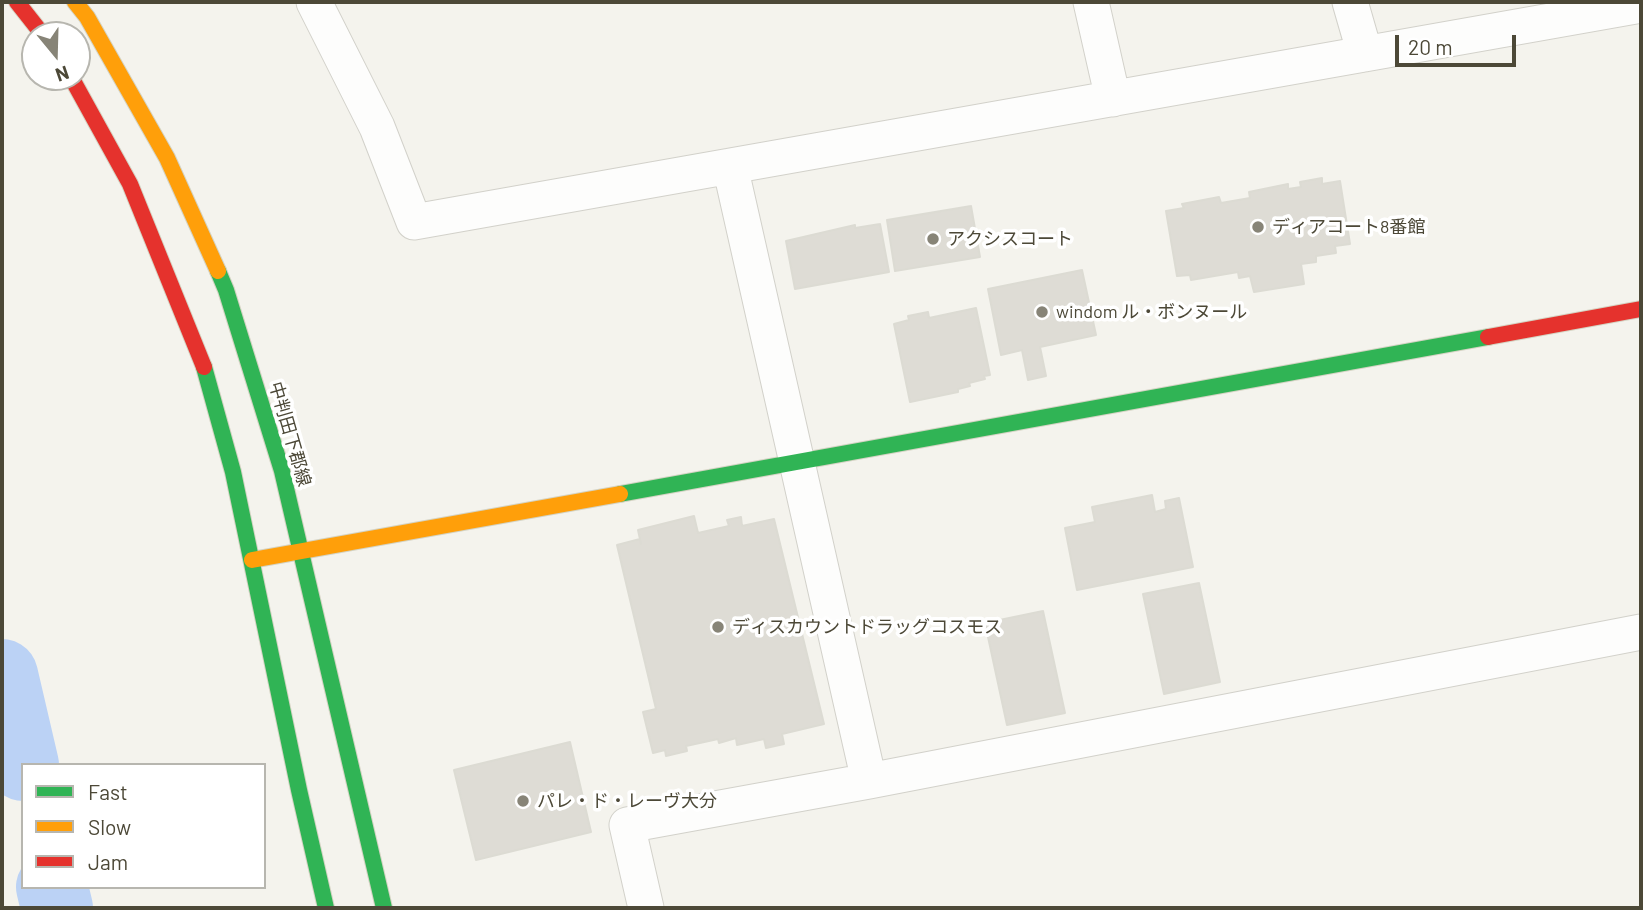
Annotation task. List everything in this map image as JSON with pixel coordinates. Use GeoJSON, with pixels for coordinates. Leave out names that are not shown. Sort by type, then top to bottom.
{"type":"FeatureCollection","features":[{"type":"Feature","properties":{"kind":"main road"},"geometry":{"type":"LineString","coordinates":[[18,2],[32,21]]}},
{"type":"Feature","properties":{"kind":"main road","name":"中判田下郡線"},"geometry":{"type":"LineString","coordinates":[[75,2],[87,17],[167,158],[226,290],[282,471],[384,908]]}},
{"type":"Feature","properties":{"kind":"main road"},"geometry":{"type":"LineString","coordinates":[[79,91],[130,184],[200,354],[233,472],[299,790],[327,908]]}},
{"type":"Feature","properties":{"kind":"main road"},"geometry":{"type":"LineString","coordinates":[[252,560],[1641,309]]}},
{"type":"Feature","properties":{"kind":"street"},"geometry":{"type":"LineString","coordinates":[[314,2],[377,127],[414,222],[1641,5]]}},
{"type":"Feature","properties":{"kind":"street"},"geometry":{"type":"LineString","coordinates":[[1091,2],[1113,99]]}},
{"type":"Feature","properties":{"kind":"street"},"geometry":{"type":"LineString","coordinates":[[1350,2],[1365,54]]}},
{"type":"Feature","properties":{"kind":"street"},"geometry":{"type":"LineString","coordinates":[[730,166],[869,781]]}},
{"type":"Feature","properties":{"kind":"street"},"geometry":{"type":"LineString","coordinates":[[646,908],[627,825],[1641,632]]}},
{"type":"Feature","properties":{"kind":"building","name":"ディアコート8番館"},"geometry":{"type":"Polygon","coordinates":[[[1322,178],[1322,184],[1340,181],[1350,244],[1335,246],[1336,253],[1316,256],[1316,262],[1301,264],[1304,284],[1254,292],[1250,276],[1239,278],[1238,272],[1191,280],[1190,275],[1177,276],[1166,211],[1184,208],[1182,204],[1219,197],[1221,203],[1250,198],[1249,192],[1288,184],[1288,189],[1301,187],[1300,182],[1322,178]]]}},
{"type":"Feature","properties":{"kind":"building","name":"アクシスコート"},"geometry":{"type":"Polygon","coordinates":[[[971,206],[980,257],[895,271],[887,220],[971,206]]]}},
{"type":"Feature","properties":{"kind":"building"},"geometry":{"type":"Polygon","coordinates":[[[880,224],[889,272],[795,289],[786,241],[855,225],[855,228],[880,224]]]}},
{"type":"Feature","properties":{"kind":"building","name":"windom ル・ボンヌール"},"geometry":{"type":"Polygon","coordinates":[[[1082,270],[1096,335],[1040,347],[1046,376],[1028,380],[1022,350],[1001,355],[988,289],[1082,270]]]}},
{"type":"Feature","properties":{"kind":"building"},"geometry":{"type":"Polygon","coordinates":[[[976,308],[990,375],[969,383],[970,386],[958,389],[958,392],[910,402],[894,324],[909,320],[908,316],[928,312],[929,318],[976,308]]]}},
{"type":"Feature","properties":{"kind":"building"},"geometry":{"type":"Polygon","coordinates":[[[1152,495],[1155,512],[1166,509],[1165,501],[1179,498],[1193,567],[1077,590],[1065,528],[1095,522],[1092,507],[1152,495]]]}},
{"type":"Feature","properties":{"kind":"building","name":"ディスカウントドラッグコスモス"},"geometry":{"type":"Polygon","coordinates":[[[694,516],[698,533],[729,526],[727,520],[741,517],[742,526],[774,519],[824,724],[782,734],[784,744],[766,748],[764,739],[737,745],[736,738],[719,743],[718,739],[686,746],[687,751],[666,756],[665,750],[653,753],[643,712],[656,709],[617,545],[640,539],[638,530],[694,516]]]}},
{"type":"Feature","properties":{"kind":"building"},"geometry":{"type":"Polygon","coordinates":[[[1199,583],[1220,682],[1164,694],[1143,594],[1199,583]]]}},
{"type":"Feature","properties":{"kind":"building"},"geometry":{"type":"Polygon","coordinates":[[[1043,611],[1065,713],[1007,725],[985,623],[1043,611]]]}},
{"type":"Feature","properties":{"kind":"building","name":"パレ・ド・レーヴ大分"},"geometry":{"type":"Polygon","coordinates":[[[570,742],[591,832],[476,860],[454,770],[570,742]]]}},
{"type":"Feature","properties":{"kind":"waterway"},"geometry":{"type":"LineString","coordinates":[[2,675],[23,763]]}},
{"type":"Feature","properties":{"kind":"waterway"},"geometry":{"type":"LineString","coordinates":[[52,889],[57,908]]}},
{"type":"Feature","properties":{"kind":"traffic: fast"},"geometry":{"type":"LineString","coordinates":[[218,271],[282,471],[384,908]]}},
{"type":"Feature","properties":{"kind":"traffic: fast"},"geometry":{"type":"LineString","coordinates":[[620,494],[1488,337]]}},
{"type":"Feature","properties":{"kind":"traffic: fast"},"geometry":{"type":"LineString","coordinates":[[204,367],[233,472],[326,908]]}},
{"type":"Feature","properties":{"kind":"traffic: slow"},"geometry":{"type":"LineString","coordinates":[[75,2],[87,17],[167,158],[218,271]]}},
{"type":"Feature","properties":{"kind":"traffic: slow"},"geometry":{"type":"LineString","coordinates":[[252,560],[620,494]]}},
{"type":"Feature","properties":{"kind":"traffic: jam"},"geometry":{"type":"LineString","coordinates":[[17,2],[32,21]]}},
{"type":"Feature","properties":{"kind":"traffic: jam"},"geometry":{"type":"LineString","coordinates":[[79,91],[130,184],[204,367]]}},
{"type":"Feature","properties":{"kind":"traffic: jam"},"geometry":{"type":"LineString","coordinates":[[1488,337],[1641,309]]}},
{"type":"Feature","properties":{"kind":"place","name":"ディアコート8番館"},"geometry":{"type":"Point","coordinates":[1258,227]}},
{"type":"Feature","properties":{"kind":"place","name":"アクシスコート"},"geometry":{"type":"Point","coordinates":[933,239]}},
{"type":"Feature","properties":{"kind":"place","name":"windom ル・ボンヌール"},"geometry":{"type":"Point","coordinates":[1042,312]}},
{"type":"Feature","properties":{"kind":"place","name":"ディスカウントドラッグコスモス"},"geometry":{"type":"Point","coordinates":[718,627]}},
{"type":"Feature","properties":{"kind":"place","name":"パレ・ド・レーヴ大分"},"geometry":{"type":"Point","coordinates":[523,801]}}]}
